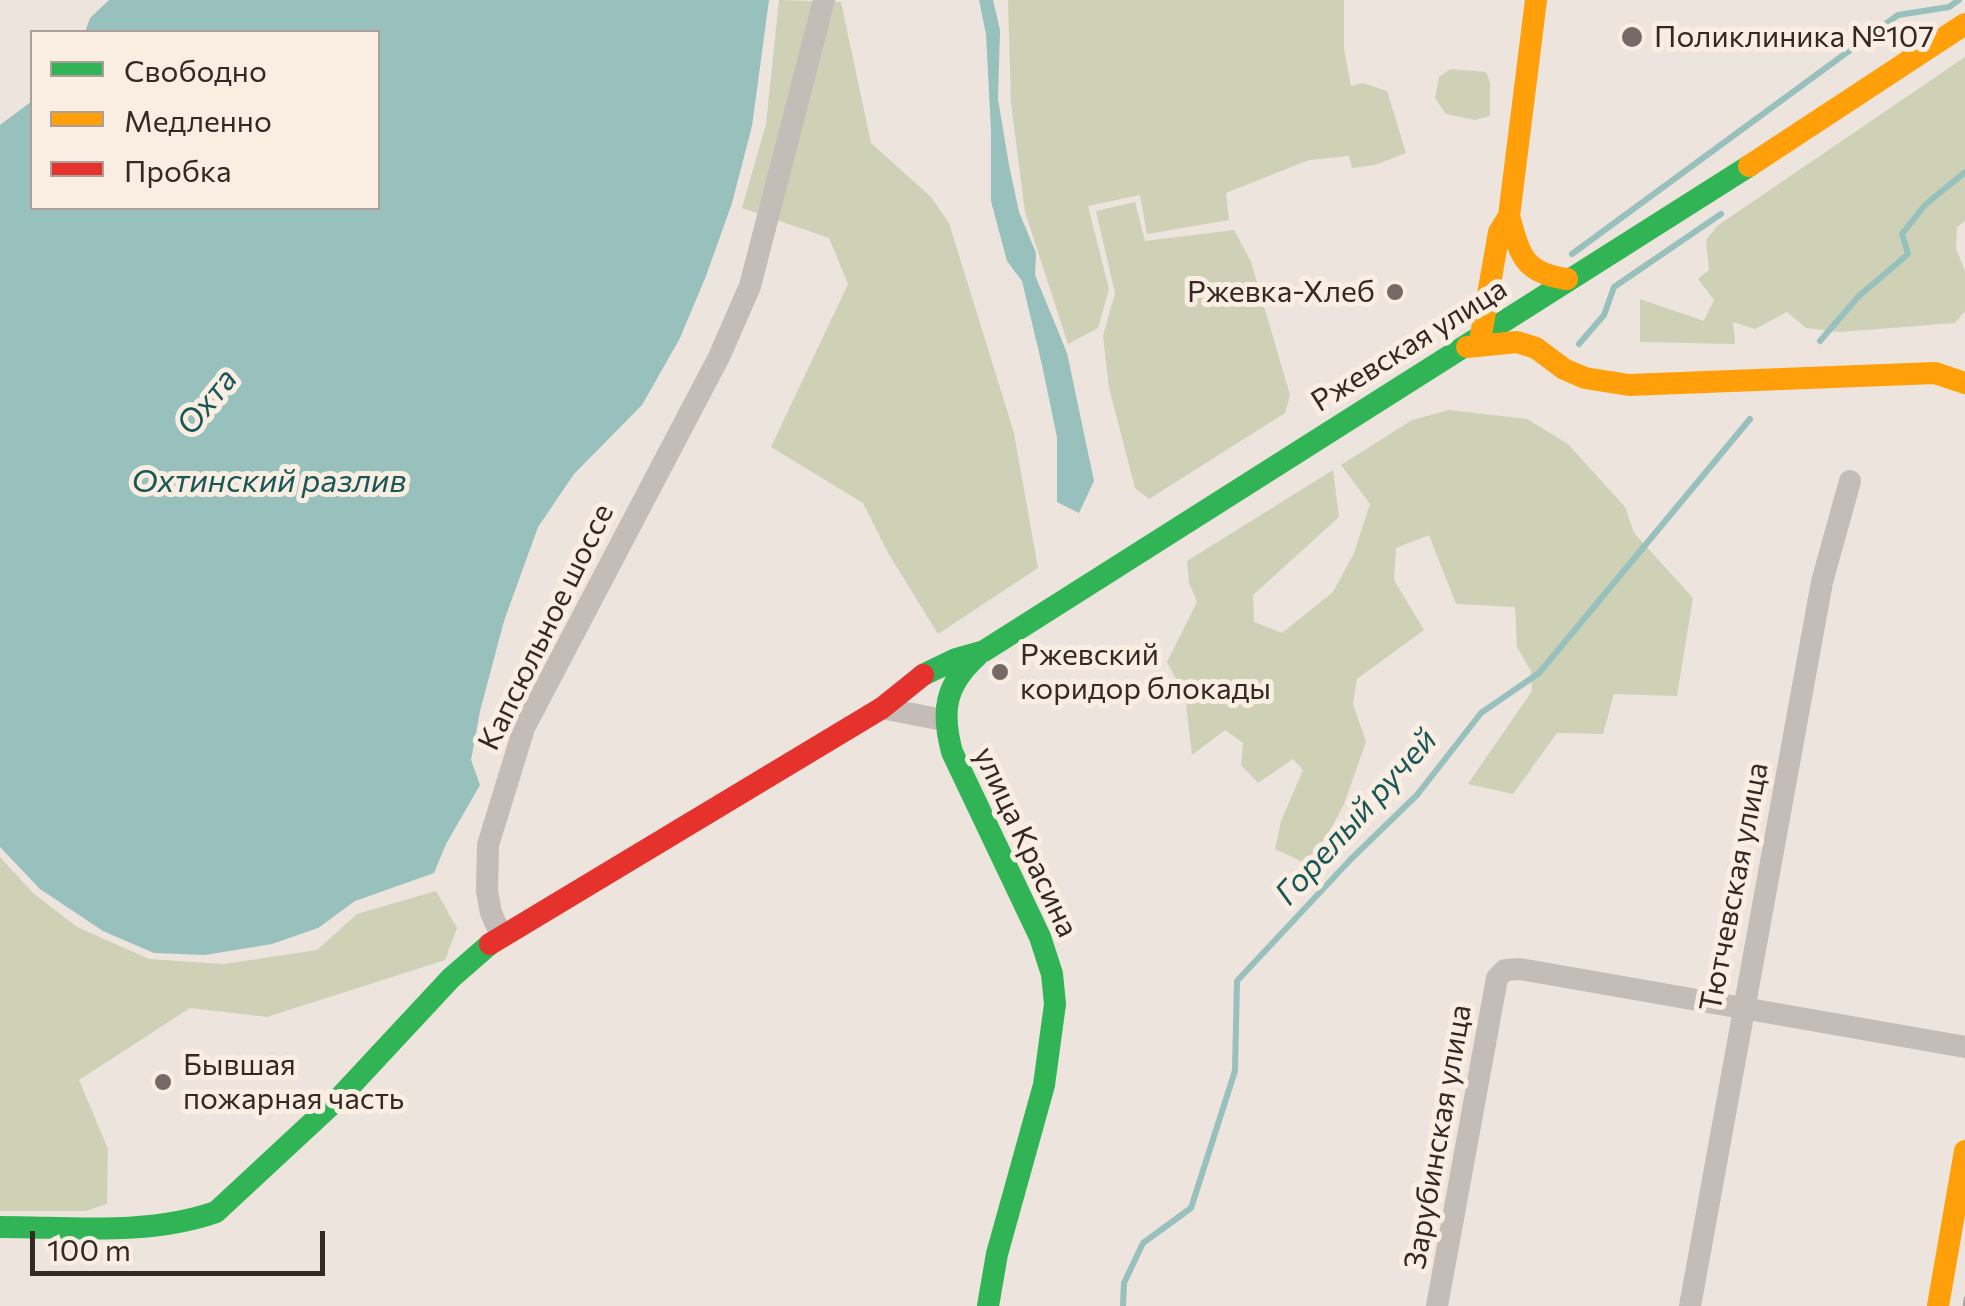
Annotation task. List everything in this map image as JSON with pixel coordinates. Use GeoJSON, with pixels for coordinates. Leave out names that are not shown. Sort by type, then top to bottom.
{"type":"FeatureCollection","features":[{"type":"Feature","properties":{"kind":"main road"},"geometry":{"type":"LineString","coordinates":[[1536,0],[1509,216],[1519,256],[1531,269],[1548,277],[1567,279]]}},
{"type":"Feature","properties":{"kind":"main road","name":"Ржевская улица"},"geometry":{"type":"LineString","coordinates":[[501,935],[698,822],[958,656],[984,650],[1816,125],[1965,24]]}},
{"type":"Feature","properties":{"kind":"main road"},"geometry":{"type":"LineString","coordinates":[[1509,216],[1499,232],[1472,341],[1517,342],[1536,348],[1584,378],[1629,386],[1935,373],[1965,383]]}},
{"type":"Feature","properties":{"kind":"main road","name":"улица Красина"},"geometry":{"type":"LineString","coordinates":[[984,650],[952,682],[942,720],[952,752],[1040,937],[1052,974],[1055,1004],[1044,1085],[997,1254],[988,1306]]}},
{"type":"Feature","properties":{"kind":"main road"},"geometry":{"type":"LineString","coordinates":[[0,1227],[168,1225],[198,1220],[216,1212],[342,1095],[451,978],[501,935]]}},
{"type":"Feature","properties":{"kind":"main road"},"geometry":{"type":"LineString","coordinates":[[1938,1306],[1965,1151]]}},
{"type":"Feature","properties":{"kind":"street","name":"Капсюльное шоссе"},"geometry":{"type":"LineString","coordinates":[[501,935],[487,891],[488,844],[524,728],[719,357],[750,286],[824,0]]}},
{"type":"Feature","properties":{"kind":"street"},"geometry":{"type":"LineString","coordinates":[[1935,373],[1965,360]]}},
{"type":"Feature","properties":{"kind":"street","name":"Тютчевская улица"},"geometry":{"type":"LineString","coordinates":[[1690,1306],[1822,582],[1850,481]]}},
{"type":"Feature","properties":{"kind":"street"},"geometry":{"type":"LineString","coordinates":[[882,708],[942,720]]}},
{"type":"Feature","properties":{"kind":"street","name":"Зарубинская улица"},"geometry":{"type":"LineString","coordinates":[[1437,1306],[1497,978],[1505,970],[1520,969],[1742,1008]]}},
{"type":"Feature","properties":{"kind":"street"},"geometry":{"type":"LineString","coordinates":[[1742,1008],[1965,1046]]}},
{"type":"Feature","properties":{"kind":"green space"},"geometry":{"type":"Polygon","coordinates":[[[779,0],[841,2],[871,143],[931,197],[949,223],[1014,433],[1038,568],[938,634],[888,553],[863,503],[771,447],[848,284],[829,238],[742,208],[766,124],[779,0]]]}},
{"type":"Feature","properties":{"kind":"green space"},"geometry":{"type":"Polygon","coordinates":[[[1008,0],[1344,0],[1344,49],[1351,86],[1363,83],[1387,91],[1406,153],[1375,165],[1352,168],[1349,156],[1309,160],[1226,193],[1229,220],[1147,234],[1140,195],[1088,206],[1109,289],[1098,328],[1068,344],[1025,212],[1011,103],[1008,0]]]}},
{"type":"Feature","properties":{"kind":"green space"},"geometry":{"type":"Polygon","coordinates":[[[1965,57],[1965,221],[1957,227],[1956,248],[1965,271],[1965,311],[1955,323],[1840,332],[1806,328],[1787,312],[1755,329],[1733,322],[1735,344],[1640,342],[1640,299],[1704,321],[1714,300],[1698,279],[1709,270],[1706,240],[1717,226],[1965,57]]]}},
{"type":"Feature","properties":{"kind":"green space"},"geometry":{"type":"Polygon","coordinates":[[[1451,69],[1486,72],[1490,82],[1490,116],[1475,120],[1446,114],[1435,98],[1439,77],[1451,69]]]}},
{"type":"Feature","properties":{"kind":"green space"},"geometry":{"type":"Polygon","coordinates":[[[1135,202],[1145,241],[1234,230],[1251,262],[1290,395],[1285,413],[1149,499],[1135,488],[1109,388],[1103,336],[1115,293],[1096,211],[1135,202]]]}},
{"type":"Feature","properties":{"kind":"green space"},"geometry":{"type":"Polygon","coordinates":[[[1449,410],[1527,419],[1568,444],[1625,507],[1634,533],[1693,598],[1677,696],[1614,694],[1603,734],[1557,733],[1513,794],[1468,784],[1532,691],[1531,671],[1517,647],[1515,607],[1456,604],[1429,535],[1396,548],[1394,580],[1424,630],[1357,679],[1353,704],[1366,742],[1344,804],[1311,866],[1275,849],[1281,821],[1303,770],[1293,759],[1258,783],[1241,765],[1243,743],[1225,730],[1192,755],[1185,696],[1167,662],[1197,602],[1189,583],[1187,561],[1333,470],[1339,517],[1253,595],[1254,622],[1282,633],[1333,592],[1354,553],[1370,504],[1341,465],[1412,420],[1449,410]]]}},
{"type":"Feature","properties":{"kind":"green space"},"geometry":{"type":"Polygon","coordinates":[[[0,857],[33,893],[77,927],[149,959],[224,964],[317,950],[357,914],[436,891],[457,928],[445,960],[267,1017],[190,1008],[79,1080],[108,1149],[107,1204],[86,1211],[0,1211],[0,857]]]}},
{"type":"Feature","properties":{"kind":"water","name":"Охтинский разлив"},"geometry":{"type":"Polygon","coordinates":[[[109,0],[769,0],[752,126],[732,203],[706,276],[680,338],[642,405],[574,474],[538,527],[504,621],[480,711],[471,760],[480,785],[434,873],[355,901],[318,928],[272,944],[205,955],[154,953],[103,931],[40,889],[0,847],[0,125],[30,102],[30,210],[380,210],[380,30],[86,30],[90,18],[109,0]]]}},
{"type":"Feature","properties":{"kind":"water"},"geometry":{"type":"Polygon","coordinates":[[[979,0],[993,0],[1000,30],[998,99],[1009,165],[1019,212],[1036,253],[1035,275],[1067,353],[1094,481],[1079,513],[1057,502],[1057,437],[1042,365],[1022,281],[1007,261],[991,201],[986,34],[979,0]]]}},
{"type":"Feature","properties":{"kind":"waterway"},"geometry":{"type":"LineString","coordinates":[[1572,254],[1898,15],[1949,7],[1959,0]]}},
{"type":"Feature","properties":{"kind":"waterway","name":"Горелый ручей"},"geometry":{"type":"LineString","coordinates":[[1820,341],[1859,296],[1908,254],[1902,234],[1925,205],[1965,172]]}},
{"type":"Feature","properties":{"kind":"waterway"},"geometry":{"type":"LineString","coordinates":[[1579,344],[1604,315],[1614,287],[1721,214]]}},
{"type":"Feature","properties":{"kind":"waterway","name":"Горелый ручей"},"geometry":{"type":"LineString","coordinates":[[1123,1306],[1124,1283],[1143,1243],[1191,1208],[1235,1071],[1237,981],[1417,795],[1481,713],[1539,673],[1750,419]]}},
{"type":"Feature","properties":{"kind":"tram line"},"geometry":{"type":"LineString","coordinates":[[1964,1306],[1965,1298]]}},
{"type":"Feature","properties":{"kind":"traffic: fast"},"geometry":{"type":"LineString","coordinates":[[923,675],[984,651],[1749,166]]}},
{"type":"Feature","properties":{"kind":"traffic: fast"},"geometry":{"type":"LineString","coordinates":[[977,656],[958,677],[948,700],[952,752],[1040,937],[1052,974],[1055,1004],[1044,1085],[997,1254],[988,1306]]}},
{"type":"Feature","properties":{"kind":"traffic: fast"},"geometry":{"type":"LineString","coordinates":[[0,1227],[136,1227],[190,1220],[216,1212],[342,1095],[451,978],[490,944]]}},
{"type":"Feature","properties":{"kind":"traffic: slow"},"geometry":{"type":"LineString","coordinates":[[1481,335],[1499,232],[1509,216],[1536,0]]}},
{"type":"Feature","properties":{"kind":"traffic: slow"},"geometry":{"type":"LineString","coordinates":[[1749,166],[1965,24]]}},
{"type":"Feature","properties":{"kind":"traffic: slow"},"geometry":{"type":"LineString","coordinates":[[1509,216],[1521,251],[1532,267],[1567,279]]}},
{"type":"Feature","properties":{"kind":"traffic: slow"},"geometry":{"type":"LineString","coordinates":[[1467,347],[1517,342],[1536,348],[1564,369],[1585,378],[1629,385],[1935,373],[1965,383]]}},
{"type":"Feature","properties":{"kind":"traffic: slow"},"geometry":{"type":"LineString","coordinates":[[1938,1306],[1965,1151]]}},
{"type":"Feature","properties":{"kind":"traffic: jam"},"geometry":{"type":"LineString","coordinates":[[490,944],[882,708],[923,675]]}},
{"type":"Feature","properties":{"kind":"place","name":"Поликлиника №107"},"geometry":{"type":"Point","coordinates":[1632,37]}},
{"type":"Feature","properties":{"kind":"place","name":"Ржевка-Хлеб"},"geometry":{"type":"Point","coordinates":[1395,292]}},
{"type":"Feature","properties":{"kind":"place","name":"Ржевский коридор блокады"},"geometry":{"type":"Point","coordinates":[1000,672]}},
{"type":"Feature","properties":{"kind":"place","name":"Бывшая пожарная часть"},"geometry":{"type":"Point","coordinates":[163,1082]}},
{"type":"Feature","properties":{"kind":"water label","name":"Охта"},"geometry":{"type":"Point","coordinates":[207,402]}}]}
